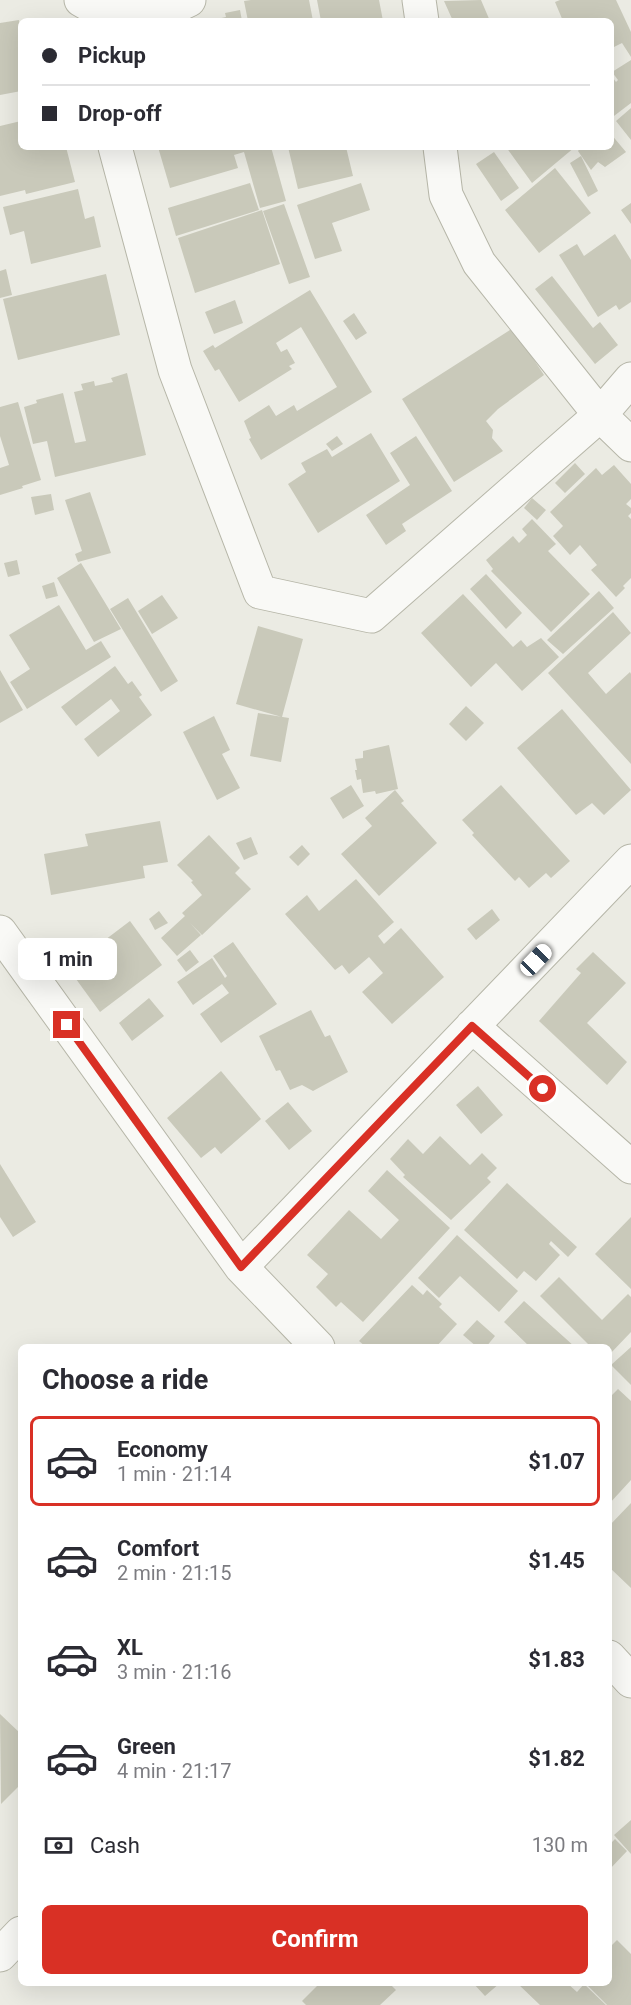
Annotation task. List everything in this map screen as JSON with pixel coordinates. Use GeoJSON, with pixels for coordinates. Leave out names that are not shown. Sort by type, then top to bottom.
{"type":"FeatureCollection","features":[{"type":"Feature","properties":{"kind":"street"},"geometry":{"type":"LineString","coordinates":[[68,0],[74,18]]}},
{"type":"Feature","properties":{"kind":"street"},"geometry":{"type":"LineString","coordinates":[[81,0],[92,6],[133,16],[177,9]]}},
{"type":"Feature","properties":{"kind":"street"},"geometry":{"type":"LineString","coordinates":[[419,0],[422,18]]}},
{"type":"Feature","properties":{"kind":"street"},"geometry":{"type":"LineString","coordinates":[[116,150],[175,370],[260,592],[371,616],[600,415],[631,379]]}},
{"type":"Feature","properties":{"kind":"street"},"geometry":{"type":"LineString","coordinates":[[440,150],[446,195],[479,263],[600,415],[631,446]]}},
{"type":"Feature","properties":{"kind":"street"},"geometry":{"type":"LineString","coordinates":[[241,1267],[631,861]]}},
{"type":"Feature","properties":{"kind":"street"},"geometry":{"type":"LineString","coordinates":[[0,932],[241,1267],[296,1334],[313,1344]]}},
{"type":"Feature","properties":{"kind":"street"},"geometry":{"type":"LineString","coordinates":[[472,1026],[631,1167]]}},
{"type":"Feature","properties":{"kind":"street"},"geometry":{"type":"LineString","coordinates":[[612,1660],[631,1681]]}},
{"type":"Feature","properties":{"kind":"street"},"geometry":{"type":"LineString","coordinates":[[0,1954],[18,1937]]}},
{"type":"Feature","properties":{"kind":"building"},"geometry":{"type":"Polygon","coordinates":[[[309,0],[312,18],[247,18],[244,1],[309,0]]]}},
{"type":"Feature","properties":{"kind":"building"},"geometry":{"type":"Polygon","coordinates":[[[317,0],[379,0],[382,18],[320,18],[317,0]]]}},
{"type":"Feature","properties":{"kind":"building"},"geometry":{"type":"Polygon","coordinates":[[[481,0],[489,18],[452,18],[444,1],[481,0]]]}},
{"type":"Feature","properties":{"kind":"building"},"geometry":{"type":"Polygon","coordinates":[[[560,0],[616,0],[631,32],[631,57],[622,43],[614,47],[614,18],[562,18],[555,2],[560,0]]]}},
{"type":"Feature","properties":{"kind":"building"},"geometry":{"type":"Polygon","coordinates":[[[240,10],[241,18],[222,18],[226,17],[225,13],[240,10]]]}},
{"type":"Feature","properties":{"kind":"building"},"geometry":{"type":"Polygon","coordinates":[[[18,20],[18,92],[0,95],[0,23],[18,20]]]}},
{"type":"Feature","properties":{"kind":"building"},"geometry":{"type":"Polygon","coordinates":[[[631,60],[631,103],[614,116],[614,79],[616,82],[618,80],[614,71],[631,60]]]}},
{"type":"Feature","properties":{"kind":"building"},"geometry":{"type":"Polygon","coordinates":[[[631,108],[631,140],[616,121],[631,108]]]}},
{"type":"Feature","properties":{"kind":"building"},"geometry":{"type":"Polygon","coordinates":[[[18,122],[18,150],[67,150],[75,182],[26,194],[25,190],[0,196],[0,126],[18,122]]]}},
{"type":"Feature","properties":{"kind":"building"},"geometry":{"type":"Polygon","coordinates":[[[614,138],[626,152],[605,167],[598,162],[591,170],[578,151],[614,150],[614,138]]]}},
{"type":"Feature","properties":{"kind":"building"},"geometry":{"type":"Polygon","coordinates":[[[159,150],[272,150],[286,201],[260,208],[244,152],[234,155],[238,168],[170,188],[159,150]]]}},
{"type":"Feature","properties":{"kind":"building"},"geometry":{"type":"Polygon","coordinates":[[[289,150],[347,150],[353,176],[298,189],[289,150]]]}},
{"type":"Feature","properties":{"kind":"building"},"geometry":{"type":"Polygon","coordinates":[[[508,150],[571,150],[532,183],[508,150]]]}},
{"type":"Feature","properties":{"kind":"building"},"geometry":{"type":"Polygon","coordinates":[[[494,152],[519,188],[501,201],[476,164],[494,152]]]}},
{"type":"Feature","properties":{"kind":"building"},"geometry":{"type":"Polygon","coordinates":[[[581,156],[598,191],[588,197],[570,163],[581,156]]]}},
{"type":"Feature","properties":{"kind":"building"},"geometry":{"type":"Polygon","coordinates":[[[555,168],[591,213],[539,253],[505,210],[555,168]]]}},
{"type":"Feature","properties":{"kind":"building"},"geometry":{"type":"Polygon","coordinates":[[[250,183],[259,210],[176,236],[168,208],[250,183]]]}},
{"type":"Feature","properties":{"kind":"building"},"geometry":{"type":"Polygon","coordinates":[[[361,183],[370,210],[332,223],[342,251],[315,259],[297,205],[361,183]]]}},
{"type":"Feature","properties":{"kind":"building"},"geometry":{"type":"Polygon","coordinates":[[[78,189],[85,219],[94,216],[101,247],[31,264],[24,231],[10,235],[3,207],[78,189]]]}},
{"type":"Feature","properties":{"kind":"building"},"geometry":{"type":"Polygon","coordinates":[[[631,203],[631,224],[621,210],[631,203]]]}},
{"type":"Feature","properties":{"kind":"building"},"geometry":{"type":"Polygon","coordinates":[[[284,204],[310,277],[289,284],[263,211],[284,204]]]}},
{"type":"Feature","properties":{"kind":"building"},"geometry":{"type":"Polygon","coordinates":[[[262,210],[280,264],[195,293],[178,238],[262,210]]]}},
{"type":"Feature","properties":{"kind":"building"},"geometry":{"type":"Polygon","coordinates":[[[615,234],[631,260],[631,302],[619,310],[616,305],[598,317],[559,255],[577,244],[584,256],[615,234]]]}},
{"type":"Feature","properties":{"kind":"building"},"geometry":{"type":"Polygon","coordinates":[[[6,269],[12,295],[0,298],[0,271],[6,269]]]}},
{"type":"Feature","properties":{"kind":"building"},"geometry":{"type":"Polygon","coordinates":[[[106,274],[120,335],[18,360],[3,299],[106,274]]]}},
{"type":"Feature","properties":{"kind":"building"},"geometry":{"type":"Polygon","coordinates":[[[552,276],[593,328],[600,322],[618,345],[595,364],[535,289],[552,276]]]}},
{"type":"Feature","properties":{"kind":"building"},"geometry":{"type":"Polygon","coordinates":[[[310,290],[372,392],[261,460],[249,439],[251,438],[244,421],[269,405],[276,416],[294,405],[297,411],[337,387],[301,327],[276,343],[281,352],[287,349],[295,363],[289,366],[292,369],[239,402],[219,369],[215,371],[203,351],[213,345],[215,348],[310,290]]]}},
{"type":"Feature","properties":{"kind":"building"},"geometry":{"type":"Polygon","coordinates":[[[235,300],[243,323],[214,334],[205,312],[235,300]]]}},
{"type":"Feature","properties":{"kind":"building"},"geometry":{"type":"Polygon","coordinates":[[[354,313],[367,333],[356,340],[343,321],[354,313]]]}},
{"type":"Feature","properties":{"kind":"building"},"geometry":{"type":"Polygon","coordinates":[[[513,328],[544,375],[498,409],[486,421],[493,430],[492,438],[503,451],[454,482],[402,399],[513,328]]]}},
{"type":"Feature","properties":{"kind":"building"},"geometry":{"type":"Polygon","coordinates":[[[127,373],[146,455],[55,477],[47,441],[33,444],[24,407],[37,403],[36,400],[63,393],[75,443],[86,441],[74,392],[83,390],[81,384],[94,381],[95,386],[113,382],[111,378],[127,373]]]}},
{"type":"Feature","properties":{"kind":"building"},"geometry":{"type":"Polygon","coordinates":[[[18,402],[41,480],[0,495],[0,468],[9,465],[0,436],[0,407],[18,402]]]}},
{"type":"Feature","properties":{"kind":"building"},"geometry":{"type":"Polygon","coordinates":[[[371,433],[400,481],[318,533],[288,484],[306,472],[301,463],[327,449],[332,457],[371,433]]]}},
{"type":"Feature","properties":{"kind":"building"},"geometry":{"type":"Polygon","coordinates":[[[337,436],[343,444],[332,451],[326,444],[337,436]]]}},
{"type":"Feature","properties":{"kind":"building"},"geometry":{"type":"Polygon","coordinates":[[[416,436],[452,491],[402,524],[406,531],[386,545],[366,515],[410,485],[390,453],[416,436]]]}},
{"type":"Feature","properties":{"kind":"building"},"geometry":{"type":"Polygon","coordinates":[[[575,463],[585,474],[565,493],[555,483],[575,463]]]}},
{"type":"Feature","properties":{"kind":"building"},"geometry":{"type":"Polygon","coordinates":[[[614,465],[631,484],[631,499],[626,504],[631,508],[628,516],[631,519],[631,578],[616,597],[591,570],[597,565],[580,545],[570,555],[553,536],[563,526],[550,512],[596,468],[602,475],[614,465]]]}},
{"type":"Feature","properties":{"kind":"building"},"geometry":{"type":"Polygon","coordinates":[[[90,492],[111,553],[78,562],[75,554],[82,551],[65,500],[90,492]]]}},
{"type":"Feature","properties":{"kind":"building"},"geometry":{"type":"Polygon","coordinates":[[[51,494],[54,510],[35,515],[31,497],[51,494]]]}},
{"type":"Feature","properties":{"kind":"building"},"geometry":{"type":"Polygon","coordinates":[[[532,498],[546,510],[537,520],[524,508],[532,498]]]}},
{"type":"Feature","properties":{"kind":"building"},"geometry":{"type":"Polygon","coordinates":[[[532,519],[556,544],[548,551],[590,594],[551,632],[491,571],[493,569],[486,560],[513,536],[519,543],[527,535],[522,529],[532,519]]]}},
{"type":"Feature","properties":{"kind":"building"},"geometry":{"type":"Polygon","coordinates":[[[17,560],[20,574],[8,577],[4,563],[17,560]]]}},
{"type":"Feature","properties":{"kind":"building"},"geometry":{"type":"Polygon","coordinates":[[[81,563],[121,629],[94,642],[57,578],[81,563]]]}},
{"type":"Feature","properties":{"kind":"building"},"geometry":{"type":"Polygon","coordinates":[[[486,574],[522,613],[506,629],[470,589],[486,574]]]}},
{"type":"Feature","properties":{"kind":"building"},"geometry":{"type":"Polygon","coordinates":[[[54,582],[58,596],[46,599],[42,586],[54,582]]]}},
{"type":"Feature","properties":{"kind":"building"},"geometry":{"type":"Polygon","coordinates":[[[599,591],[614,608],[563,654],[547,640],[599,591]]]}},
{"type":"Feature","properties":{"kind":"building"},"geometry":{"type":"Polygon","coordinates":[[[463,594],[513,647],[521,640],[527,647],[541,638],[559,657],[522,691],[496,663],[471,687],[421,633],[463,594]]]}},
{"type":"Feature","properties":{"kind":"building"},"geometry":{"type":"Polygon","coordinates":[[[162,595],[178,618],[152,634],[138,611],[162,595]]]}},
{"type":"Feature","properties":{"kind":"building"},"geometry":{"type":"Polygon","coordinates":[[[128,598],[178,681],[161,692],[110,609],[128,598]]]}},
{"type":"Feature","properties":{"kind":"building"},"geometry":{"type":"Polygon","coordinates":[[[59,605],[86,650],[101,641],[111,657],[27,709],[10,682],[30,669],[9,635],[59,605]]]}},
{"type":"Feature","properties":{"kind":"building"},"geometry":{"type":"Polygon","coordinates":[[[613,612],[631,633],[588,673],[606,694],[630,672],[631,674],[631,764],[548,673],[613,612]]]}},
{"type":"Feature","properties":{"kind":"building"},"geometry":{"type":"Polygon","coordinates":[[[258,626],[303,639],[282,717],[236,704],[258,626]]]}},
{"type":"Feature","properties":{"kind":"building"},"geometry":{"type":"Polygon","coordinates":[[[115,666],[128,684],[132,681],[142,695],[139,697],[152,715],[98,757],[84,739],[120,711],[111,699],[76,726],[61,707],[115,666]]]}},
{"type":"Feature","properties":{"kind":"building"},"geometry":{"type":"Polygon","coordinates":[[[0,670],[23,710],[0,723],[0,670]]]}},
{"type":"Feature","properties":{"kind":"building"},"geometry":{"type":"Polygon","coordinates":[[[466,706],[484,723],[466,741],[449,724],[466,706]]]}},
{"type":"Feature","properties":{"kind":"building"},"geometry":{"type":"Polygon","coordinates":[[[562,709],[631,790],[604,815],[592,803],[576,815],[517,748],[562,709]]]}},
{"type":"Feature","properties":{"kind":"building"},"geometry":{"type":"Polygon","coordinates":[[[258,713],[289,718],[281,762],[250,756],[258,713]]]}},
{"type":"Feature","properties":{"kind":"building"},"geometry":{"type":"Polygon","coordinates":[[[214,716],[230,750],[222,754],[240,788],[217,800],[183,732],[214,716]]]}},
{"type":"Feature","properties":{"kind":"building"},"geometry":{"type":"Polygon","coordinates":[[[389,745],[398,789],[376,794],[375,791],[363,793],[361,779],[357,780],[355,759],[363,758],[363,751],[389,745]]]}},
{"type":"Feature","properties":{"kind":"building"},"geometry":{"type":"Polygon","coordinates":[[[351,785],[364,806],[343,819],[330,798],[351,785]]]}},
{"type":"Feature","properties":{"kind":"building"},"geometry":{"type":"Polygon","coordinates":[[[501,785],[570,861],[551,878],[546,873],[529,888],[519,877],[515,881],[472,835],[474,833],[462,820],[501,785]]]}},
{"type":"Feature","properties":{"kind":"building"},"geometry":{"type":"Polygon","coordinates":[[[395,790],[404,801],[401,803],[437,843],[379,896],[341,854],[372,826],[365,818],[395,790]]]}},
{"type":"Feature","properties":{"kind":"building"},"geometry":{"type":"Polygon","coordinates":[[[160,821],[168,862],[143,866],[145,878],[51,895],[44,854],[88,846],[85,834],[160,821]]]}},
{"type":"Feature","properties":{"kind":"building"},"geometry":{"type":"Polygon","coordinates":[[[209,835],[240,868],[235,873],[251,889],[202,935],[190,923],[201,935],[177,956],[161,938],[185,916],[182,913],[202,895],[191,882],[193,881],[177,865],[209,835]]]}},
{"type":"Feature","properties":{"kind":"building"},"geometry":{"type":"Polygon","coordinates":[[[251,837],[258,854],[244,860],[236,843],[251,837]]]}},
{"type":"Feature","properties":{"kind":"building"},"geometry":{"type":"Polygon","coordinates":[[[302,845],[310,854],[298,866],[289,857],[302,845]]]}},
{"type":"Feature","properties":{"kind":"building"},"geometry":{"type":"Polygon","coordinates":[[[356,879],[394,922],[378,936],[384,944],[401,928],[444,977],[392,1024],[362,992],[383,973],[369,957],[349,974],[342,965],[335,970],[285,914],[307,895],[319,911],[356,879]]]}},
{"type":"Feature","properties":{"kind":"building"},"geometry":{"type":"Polygon","coordinates":[[[492,909],[500,920],[476,940],[467,929],[492,909]]]}},
{"type":"Feature","properties":{"kind":"building"},"geometry":{"type":"Polygon","coordinates":[[[159,911],[168,923],[155,930],[149,919],[159,911]]]}},
{"type":"Feature","properties":{"kind":"building"},"geometry":{"type":"Polygon","coordinates":[[[130,921],[162,965],[100,1012],[68,968],[130,921]]]}},
{"type":"Feature","properties":{"kind":"building"},"geometry":{"type":"Polygon","coordinates":[[[233,942],[277,1004],[221,1043],[200,1014],[229,993],[222,984],[193,1005],[177,982],[212,958],[225,978],[227,976],[213,956],[233,942]]]}},
{"type":"Feature","properties":{"kind":"building"},"geometry":{"type":"Polygon","coordinates":[[[190,950],[199,962],[186,972],[177,960],[190,950]]]}},
{"type":"Feature","properties":{"kind":"building"},"geometry":{"type":"Polygon","coordinates":[[[593,952],[626,983],[587,1023],[627,1062],[607,1085],[539,1021],[581,973],[576,969],[593,952]]]}},
{"type":"Feature","properties":{"kind":"building"},"geometry":{"type":"Polygon","coordinates":[[[149,998],[164,1016],[132,1041],[119,1023],[149,998]]]}},
{"type":"Feature","properties":{"kind":"building"},"geometry":{"type":"Polygon","coordinates":[[[311,1010],[325,1037],[330,1035],[348,1072],[313,1091],[302,1085],[290,1090],[280,1070],[276,1071],[259,1036],[311,1010]]]}},
{"type":"Feature","properties":{"kind":"building"},"geometry":{"type":"Polygon","coordinates":[[[221,1071],[261,1119],[221,1154],[215,1147],[201,1158],[167,1118],[221,1071]]]}},
{"type":"Feature","properties":{"kind":"building"},"geometry":{"type":"Polygon","coordinates":[[[478,1086],[503,1115],[481,1134],[456,1105],[478,1086]]]}},
{"type":"Feature","properties":{"kind":"building"},"geometry":{"type":"Polygon","coordinates":[[[288,1102],[312,1131],[289,1150],[265,1121],[288,1102]]]}},
{"type":"Feature","properties":{"kind":"building"},"geometry":{"type":"Polygon","coordinates":[[[440,1136],[470,1165],[482,1153],[497,1168],[487,1178],[491,1182],[451,1220],[403,1177],[405,1175],[390,1159],[408,1139],[423,1154],[440,1136]]]}},
{"type":"Feature","properties":{"kind":"building"},"geometry":{"type":"Polygon","coordinates":[[[0,1164],[36,1222],[13,1237],[0,1217],[0,1164]]]}},
{"type":"Feature","properties":{"kind":"building"},"geometry":{"type":"Polygon","coordinates":[[[387,1170],[450,1228],[363,1322],[341,1302],[336,1307],[316,1287],[328,1274],[307,1255],[349,1210],[381,1239],[399,1220],[368,1191],[387,1170]]]}},
{"type":"Feature","properties":{"kind":"building"},"geometry":{"type":"Polygon","coordinates":[[[507,1183],[577,1247],[568,1257],[551,1241],[549,1244],[560,1255],[536,1281],[524,1271],[517,1279],[464,1230],[507,1183]]]}},
{"type":"Feature","properties":{"kind":"building"},"geometry":{"type":"Polygon","coordinates":[[[631,1217],[631,1289],[595,1254],[631,1217]]]}},
{"type":"Feature","properties":{"kind":"building"},"geometry":{"type":"Polygon","coordinates":[[[457,1235],[518,1291],[499,1312],[460,1276],[439,1298],[418,1278],[457,1235]]]}},
{"type":"Feature","properties":{"kind":"building"},"geometry":{"type":"Polygon","coordinates":[[[559,1277],[602,1320],[628,1294],[631,1297],[631,1332],[612,1352],[612,1344],[588,1344],[540,1296],[559,1277]]]}},
{"type":"Feature","properties":{"kind":"building"},"geometry":{"type":"Polygon","coordinates":[[[412,1285],[423,1295],[427,1290],[442,1304],[439,1307],[457,1324],[439,1344],[362,1344],[359,1341],[412,1285]]]}},
{"type":"Feature","properties":{"kind":"building"},"geometry":{"type":"Polygon","coordinates":[[[524,1301],[572,1344],[527,1344],[504,1322],[524,1301]]]}},
{"type":"Feature","properties":{"kind":"building"},"geometry":{"type":"Polygon","coordinates":[[[477,1320],[495,1336],[488,1344],[474,1344],[463,1335],[477,1320]]]}},
{"type":"Feature","properties":{"kind":"building"},"geometry":{"type":"Polygon","coordinates":[[[631,1347],[631,1385],[612,1366],[631,1347]]]}},
{"type":"Feature","properties":{"kind":"building"},"geometry":{"type":"Polygon","coordinates":[[[618,1389],[631,1401],[631,1480],[612,1501],[612,1395],[618,1389]]]}},
{"type":"Feature","properties":{"kind":"building"},"geometry":{"type":"Polygon","coordinates":[[[631,1503],[631,1588],[612,1570],[612,1523],[631,1503]]]}},
{"type":"Feature","properties":{"kind":"building"},"geometry":{"type":"Polygon","coordinates":[[[0,1714],[18,1731],[18,1787],[1,1804],[0,1714]]]}},
{"type":"Feature","properties":{"kind":"building"},"geometry":{"type":"Polygon","coordinates":[[[631,1820],[631,1854],[614,1835],[631,1820]]]}},
{"type":"Feature","properties":{"kind":"building"},"geometry":{"type":"Polygon","coordinates":[[[615,1839],[627,1851],[612,1867],[612,1842],[615,1839]]]}},
{"type":"Feature","properties":{"kind":"building"},"geometry":{"type":"Polygon","coordinates":[[[617,1940],[631,1954],[631,2005],[607,2005],[588,1986],[612,1986],[612,1945],[617,1940]]]}},
{"type":"Feature","properties":{"kind":"building"},"geometry":{"type":"Polygon","coordinates":[[[317,1986],[392,1986],[396,1990],[380,2005],[306,2005],[302,2001],[317,1986]]]}},
{"type":"Feature","properties":{"kind":"building"},"geometry":{"type":"Polygon","coordinates":[[[476,1986],[497,1986],[485,1996],[476,1986]]]}},
{"type":"Feature","properties":{"kind":"building"},"geometry":{"type":"Polygon","coordinates":[[[520,1986],[570,1986],[577,1992],[582,1986],[586,1986],[606,2005],[540,2005],[520,1986]]]}},
{"type":"Feature","properties":{"kind":"route"},"geometry":{"type":"LineString","coordinates":[[67,1025],[241,1267],[472,1026],[543,1089]]}}]}
